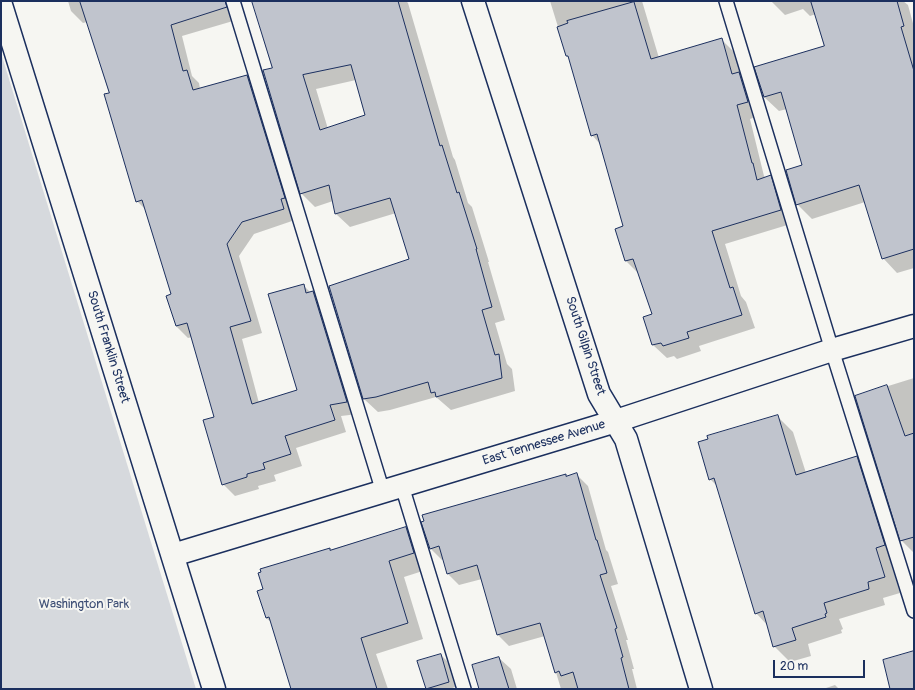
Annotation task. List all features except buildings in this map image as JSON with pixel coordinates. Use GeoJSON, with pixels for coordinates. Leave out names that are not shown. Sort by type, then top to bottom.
{"type":"FeatureCollection","features":[{"type":"Feature","properties":{"kind":"street","name":"South Gilpin Street"},"geometry":{"type":"LineString","coordinates":[[473,1],[599,394],[626,439],[701,689]]}},
{"type":"Feature","properties":{"kind":"street","name":"South Franklin Street"},"geometry":{"type":"LineString","coordinates":[[1,5],[214,689]]}},
{"type":"Feature","properties":{"kind":"street","name":"East Tennessee Avenue"},"geometry":{"type":"LineString","coordinates":[[173,555],[616,421],[832,350],[914,326]]}},
{"type":"Feature","properties":{"kind":"lane"},"geometry":{"type":"LineString","coordinates":[[233,1],[392,489],[464,689]]}},
{"type":"Feature","properties":{"kind":"lane"},"geometry":{"type":"LineString","coordinates":[[726,1],[832,350],[914,611]]}},
{"type":"Feature","properties":{"kind":"green space","name":"Washington Park"},"geometry":{"type":"Polygon","coordinates":[[[1,53],[196,689],[1,689],[1,53]]]}}]}
